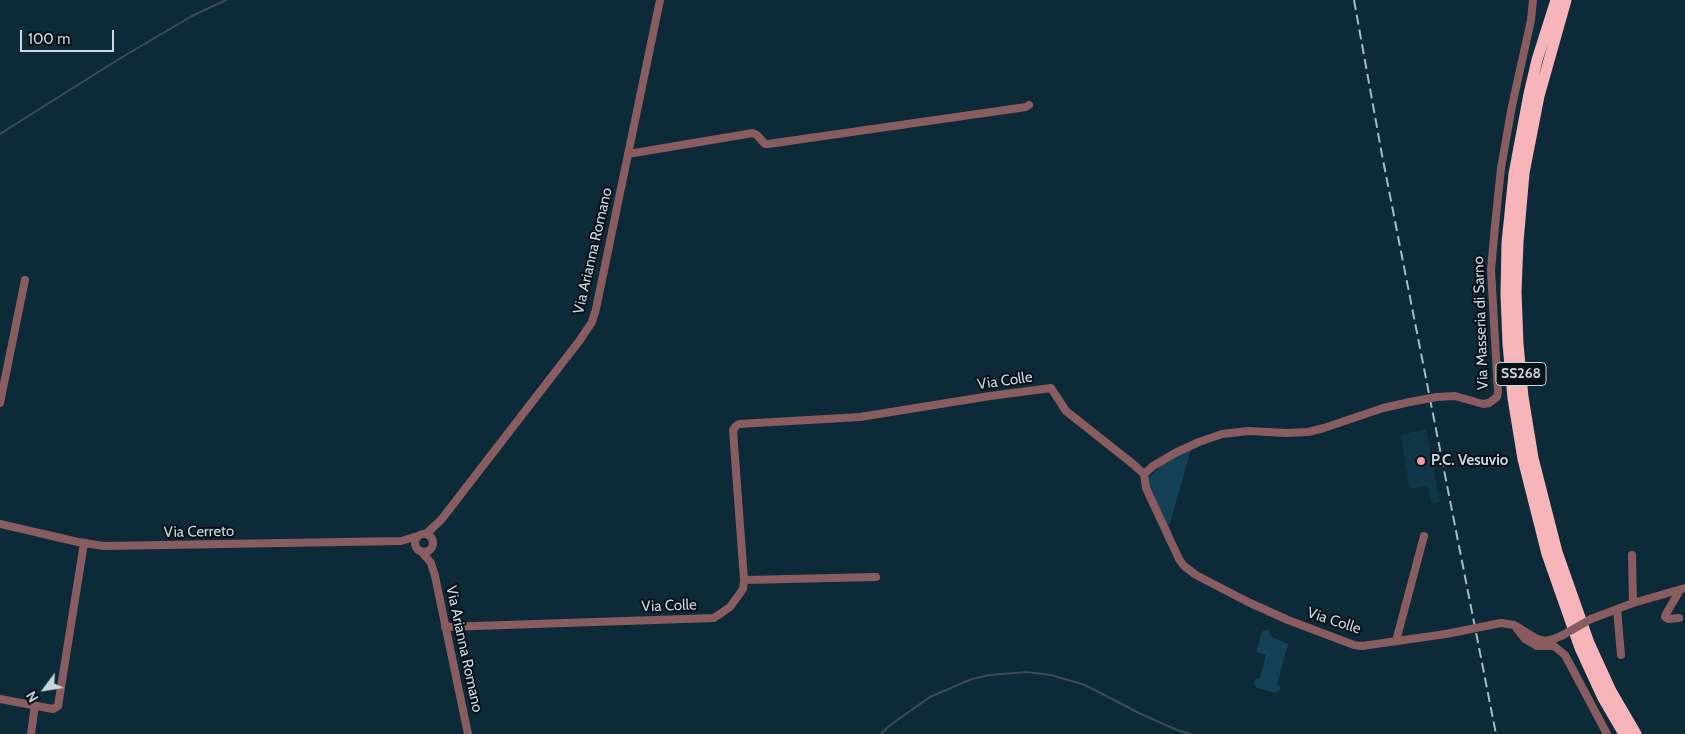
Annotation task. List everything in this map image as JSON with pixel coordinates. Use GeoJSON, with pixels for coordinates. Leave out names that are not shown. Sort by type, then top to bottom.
{"type":"FeatureCollection","features":[{"type":"Feature","properties":{"kind":"highway","name":"SS268"},"geometry":{"type":"LineString","coordinates":[[1556,0],[1528,94],[1514,174],[1507,243],[1506,294],[1513,398],[1529,487],[1547,554],[1580,648],[1603,698],[1624,734]]}},
{"type":"Feature","properties":{"kind":"highway","name":"SS268"},"geometry":{"type":"LineString","coordinates":[[1566,0],[1539,96],[1524,173],[1516,284],[1525,414],[1533,458],[1557,552],[1589,643],[1612,691],[1636,734]]}},
{"type":"Feature","properties":{"kind":"street","name":"Via Arianna Romano"},"geometry":{"type":"LineString","coordinates":[[422,535],[440,520],[592,322],[660,0]]}},
{"type":"Feature","properties":{"kind":"street","name":"Via Masseria di Sarno"},"geometry":{"type":"LineString","coordinates":[[1144,474],[1153,466],[1175,453],[1210,437],[1222,434],[1248,431],[1308,432],[1383,408],[1437,397],[1455,396],[1483,404],[1489,403],[1497,397],[1490,270],[1501,168],[1512,106],[1531,20],[1533,0]]}},
{"type":"Feature","properties":{"kind":"street"},"geometry":{"type":"LineString","coordinates":[[628,154],[752,133],[768,144],[1029,105]]}},
{"type":"Feature","properties":{"kind":"street"},"geometry":{"type":"LineString","coordinates":[[0,404],[25,280]]}},
{"type":"Feature","properties":{"kind":"street","name":"Via Colle"},"geometry":{"type":"LineString","coordinates":[[445,627],[714,618],[724,612],[736,600],[743,589],[744,580],[733,430],[739,424],[860,417],[1051,388],[1066,411],[1144,474],[1146,488],[1184,566],[1196,575],[1264,609],[1347,643],[1362,646],[1501,624],[1514,625],[1538,639],[1546,641],[1563,635],[1591,619],[1616,609],[1682,589]]}},
{"type":"Feature","properties":{"kind":"street","name":"Via Arianna Romano"},"geometry":{"type":"LineString","coordinates":[[440,520],[432,545],[433,570],[468,734]]}},
{"type":"Feature","properties":{"kind":"street","name":"Via Cerreto"},"geometry":{"type":"LineString","coordinates":[[0,524],[104,546],[401,541],[422,535]]}},
{"type":"Feature","properties":{"kind":"street"},"geometry":{"type":"LineString","coordinates":[[422,535],[431,537],[432,545],[427,551],[419,549],[416,541],[422,535]]}},
{"type":"Feature","properties":{"kind":"street"},"geometry":{"type":"LineString","coordinates":[[1396,641],[1424,536]]}},
{"type":"Feature","properties":{"kind":"street","name":"Via Cerreto"},"geometry":{"type":"LineString","coordinates":[[401,541],[419,549]]}},
{"type":"Feature","properties":{"kind":"street"},"geometry":{"type":"LineString","coordinates":[[0,698],[53,709],[58,706],[84,543]]}},
{"type":"Feature","properties":{"kind":"street","name":"Via Arianna Romano"},"geometry":{"type":"LineString","coordinates":[[419,549],[433,570]]}},
{"type":"Feature","properties":{"kind":"street"},"geometry":{"type":"LineString","coordinates":[[1632,555],[1633,603]]}},
{"type":"Feature","properties":{"kind":"street"},"geometry":{"type":"LineString","coordinates":[[744,580],[876,577]]}},
{"type":"Feature","properties":{"kind":"street"},"geometry":{"type":"LineString","coordinates":[[1678,618],[1668,619],[1665,617],[1682,589]]}},
{"type":"Feature","properties":{"kind":"street"},"geometry":{"type":"LineString","coordinates":[[1616,609],[1621,655]]}},
{"type":"Feature","properties":{"kind":"street"},"geometry":{"type":"LineString","coordinates":[[1514,625],[1525,639],[1538,646],[1554,646],[1565,655],[1607,734]]}},
{"type":"Feature","properties":{"kind":"street"},"geometry":{"type":"LineString","coordinates":[[31,734],[35,705]]}},
{"type":"Feature","properties":{"kind":"shaded area","name":"P.C. Vesuvio"},"geometry":{"type":"Polygon","coordinates":[[[1426,429],[1440,502],[1432,504],[1428,486],[1410,489],[1400,435],[1426,429]]]}},
{"type":"Feature","properties":{"kind":"shaded area"},"geometry":{"type":"Polygon","coordinates":[[[1191,449],[1169,527],[1150,490],[1148,479],[1161,465],[1191,449]]]}},
{"type":"Feature","properties":{"kind":"shaded area"},"geometry":{"type":"Polygon","coordinates":[[[1264,630],[1269,630],[1270,636],[1288,644],[1277,684],[1280,686],[1280,690],[1276,693],[1257,688],[1254,684],[1256,679],[1260,678],[1266,655],[1256,652],[1264,630]]]}},
{"type":"Feature","properties":{"kind":"waterway"},"geometry":{"type":"LineString","coordinates":[[0,134],[119,59],[192,16],[226,0]]}},
{"type":"Feature","properties":{"kind":"waterway"},"geometry":{"type":"LineString","coordinates":[[881,734],[889,726],[930,697],[972,679],[989,675],[1027,672],[1051,675],[1085,685],[1141,714],[1191,734]]}},
{"type":"Feature","properties":{"kind":"railway"},"geometry":{"type":"LineString","coordinates":[[1354,0],[1382,155],[1496,734]]}},
{"type":"Feature","properties":{"kind":"place","name":"P.C. Vesuvio"},"geometry":{"type":"Point","coordinates":[1421,461]}}]}
